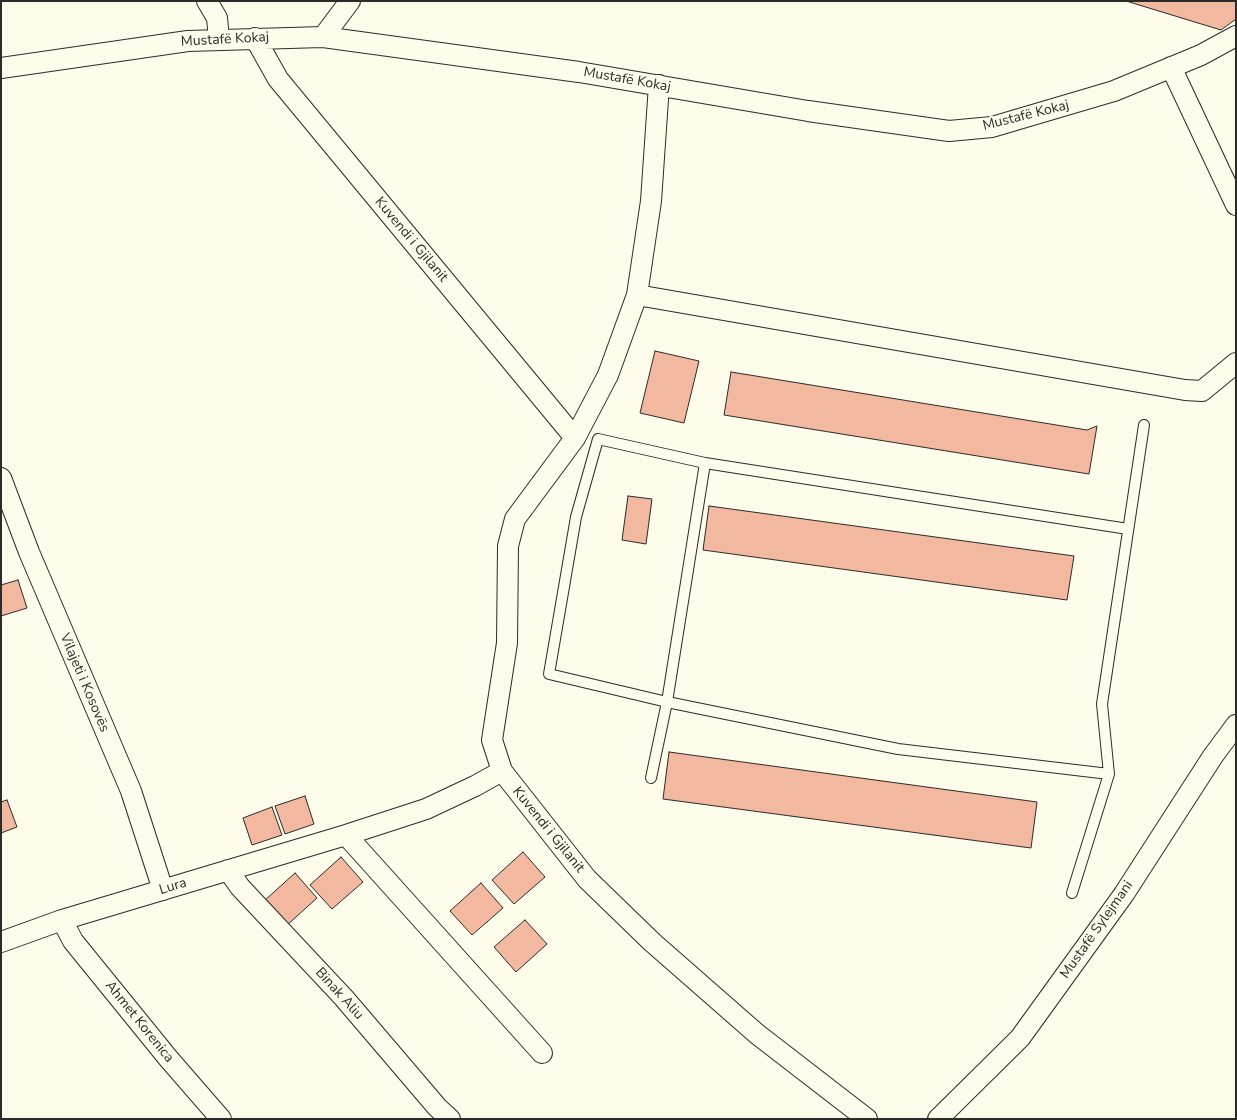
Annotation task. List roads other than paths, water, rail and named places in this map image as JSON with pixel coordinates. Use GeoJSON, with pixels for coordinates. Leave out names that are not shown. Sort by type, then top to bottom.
{"type":"FeatureCollection","features":[{"type":"Feature","properties":{"kind":"street"},"geometry":{"type":"LineString","coordinates":[[207,1],[217,18],[219,39]]}},
{"type":"Feature","properties":{"kind":"street"},"geometry":{"type":"LineString","coordinates":[[324,37],[350,1]]}},
{"type":"Feature","properties":{"kind":"street","name":"Mustafë Kokaj"},"geometry":{"type":"LineString","coordinates":[[1,68],[188,41],[324,37],[579,72],[808,111],[949,131],[992,127],[1114,91],[1172,67],[1236,36]]}},
{"type":"Feature","properties":{"kind":"street","name":"Kuvendi i Gjilanit"},"geometry":{"type":"LineString","coordinates":[[255,38],[278,80],[575,438],[516,519],[508,546],[507,643],[492,740],[502,771],[587,879],[652,942],[757,1034],[867,1119]]}},
{"type":"Feature","properties":{"kind":"street"},"geometry":{"type":"LineString","coordinates":[[1172,67],[1236,205]]}},
{"type":"Feature","properties":{"kind":"street"},"geometry":{"type":"LineString","coordinates":[[575,438],[608,375],[636,295],[651,201],[659,85]]}},
{"type":"Feature","properties":{"kind":"street"},"geometry":{"type":"LineString","coordinates":[[636,295],[1185,390],[1202,391],[1236,362]]}},
{"type":"Feature","properties":{"kind":"street","name":"Vilajeti i Kosovës"},"geometry":{"type":"LineString","coordinates":[[1,478],[33,561],[131,791],[163,890]]}},
{"type":"Feature","properties":{"kind":"street","name":"Mustafë Sylejmani"},"geometry":{"type":"LineString","coordinates":[[938,1119],[1020,1038],[1124,894],[1213,756],[1236,726]]}},
{"type":"Feature","properties":{"kind":"street","name":"Lura"},"geometry":{"type":"LineString","coordinates":[[2,939],[426,809],[502,771]]}},
{"type":"Feature","properties":{"kind":"street"},"geometry":{"type":"LineString","coordinates":[[346,835],[542,1053]]}},
{"type":"Feature","properties":{"kind":"street","name":"Binak Aliu"},"geometry":{"type":"LineString","coordinates":[[228,870],[240,887],[344,998],[437,1107],[450,1119]]}},
{"type":"Feature","properties":{"kind":"street","name":"Ahmet Korenica"},"geometry":{"type":"LineString","coordinates":[[62,920],[73,941],[168,1058],[221,1119]]}},
{"type":"Feature","properties":{"kind":"lane"},"geometry":{"type":"LineString","coordinates":[[1072,893],[1109,774],[1102,704],[1144,425]]}},
{"type":"Feature","properties":{"kind":"lane"},"geometry":{"type":"LineString","coordinates":[[575,438],[598,439],[705,463],[1128,529]]}},
{"type":"Feature","properties":{"kind":"lane"},"geometry":{"type":"LineString","coordinates":[[598,439],[576,517],[549,674],[667,702],[898,749],[1109,774]]}},
{"type":"Feature","properties":{"kind":"lane"},"geometry":{"type":"LineString","coordinates":[[651,778],[667,702],[705,463]]}}]}
